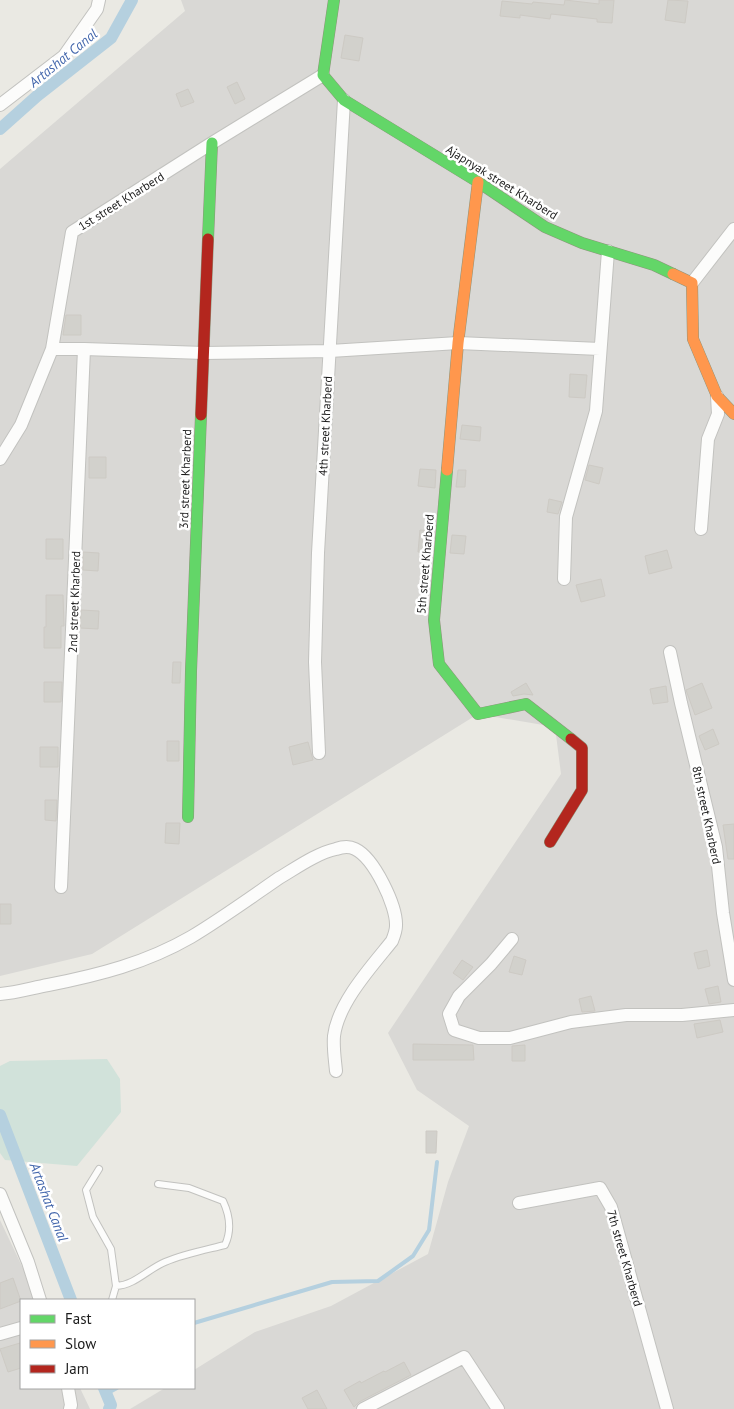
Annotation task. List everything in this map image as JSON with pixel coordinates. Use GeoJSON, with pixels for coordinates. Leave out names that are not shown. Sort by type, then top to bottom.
{"type":"FeatureCollection","features":[{"type":"Feature","properties":{"kind":"street"},"geometry":{"type":"LineString","coordinates":[[0,104],[64,56],[97,9],[99,0]]}},
{"type":"Feature","properties":{"kind":"street"},"geometry":{"type":"LineString","coordinates":[[323,75],[334,0]]}},
{"type":"Feature","properties":{"kind":"street","name":"Ajapnyak street Kharberd"},"geometry":{"type":"LineString","coordinates":[[323,75],[344,100],[478,182],[545,227],[582,243],[654,265],[692,284]]}},
{"type":"Feature","properties":{"kind":"street","name":"1st street Kharberd"},"geometry":{"type":"LineString","coordinates":[[0,459],[21,425],[52,349],[72,232],[323,75]]}},
{"type":"Feature","properties":{"kind":"street","name":"4th street Kharberd"},"geometry":{"type":"LineString","coordinates":[[319,753],[315,662],[318,553],[344,100]]}},
{"type":"Feature","properties":{"kind":"street","name":"3rd street Kharberd"},"geometry":{"type":"LineString","coordinates":[[188,817],[191,671],[212,143]]}},
{"type":"Feature","properties":{"kind":"street","name":"5th street Kharberd"},"geometry":{"type":"LineString","coordinates":[[478,182],[458,344],[434,620],[439,664],[478,714],[526,704],[582,748],[582,790],[550,842]]}},
{"type":"Feature","properties":{"kind":"street"},"geometry":{"type":"LineString","coordinates":[[701,530],[708,439],[718,414],[717,396],[693,339],[692,284],[734,229]]}},
{"type":"Feature","properties":{"kind":"street"},"geometry":{"type":"LineString","coordinates":[[564,579],[566,517],[596,411],[608,251]]}},
{"type":"Feature","properties":{"kind":"street"},"geometry":{"type":"LineString","coordinates":[[52,349],[204,353],[330,351],[458,344],[600,349]]}},
{"type":"Feature","properties":{"kind":"street","name":"2nd street Kharberd"},"geometry":{"type":"LineString","coordinates":[[61,887],[84,349]]}},
{"type":"Feature","properties":{"kind":"street"},"geometry":{"type":"LineString","coordinates":[[717,396],[734,414]]}},
{"type":"Feature","properties":{"kind":"street","name":"8th street Kharberd"},"geometry":{"type":"LineString","coordinates":[[670,652],[716,847],[734,980]]}},
{"type":"Feature","properties":{"kind":"street"},"geometry":{"type":"LineString","coordinates":[[0,994],[98,975],[130,965],[161,952],[191,937],[306,862],[335,849],[350,847],[356,849],[365,857],[378,872],[387,892],[396,920],[396,928],[392,941],[356,987],[341,1011],[334,1035],[336,1071]]}},
{"type":"Feature","properties":{"kind":"street"},"geometry":{"type":"LineString","coordinates":[[512,939],[460,996],[449,1014],[454,1030],[479,1038],[510,1038],[571,1022],[626,1015],[682,1015],[734,1010]]}},
{"type":"Feature","properties":{"kind":"street","name":"7th street Kharberd"},"geometry":{"type":"LineString","coordinates":[[519,1202],[600,1188],[611,1207],[667,1409]]}},
{"type":"Feature","properties":{"kind":"street"},"geometry":{"type":"LineString","coordinates":[[0,1194],[28,1262],[40,1299]]}},
{"type":"Feature","properties":{"kind":"street"},"geometry":{"type":"LineString","coordinates":[[0,1334],[20,1328]]}},
{"type":"Feature","properties":{"kind":"street"},"geometry":{"type":"LineString","coordinates":[[363,1409],[464,1357],[498,1409]]}},
{"type":"Feature","properties":{"kind":"street"},"geometry":{"type":"LineString","coordinates":[[69,1389],[70,1409]]}},
{"type":"Feature","properties":{"kind":"lane"},"geometry":{"type":"LineString","coordinates":[[99,1169],[86,1190],[92,1216],[111,1249],[116,1286],[112,1299]]}},
{"type":"Feature","properties":{"kind":"lane"},"geometry":{"type":"LineString","coordinates":[[116,1286],[125,1285],[164,1262],[190,1253],[225,1245],[230,1236],[228,1213],[223,1201],[189,1188],[158,1184]]}},
{"type":"Feature","properties":{"kind":"shaded area"},"geometry":{"type":"Polygon","coordinates":[[[181,0],[734,0],[734,1409],[130,1409],[163,1389],[195,1389],[195,1369],[255,1332],[331,1306],[428,1254],[448,1182],[469,1126],[417,1090],[388,1033],[561,774],[555,727],[478,714],[92,954],[0,976],[0,169],[185,11],[181,0]]]}},
{"type":"Feature","properties":{"kind":"shaded area"},"geometry":{"type":"Polygon","coordinates":[[[107,1059],[120,1079],[121,1112],[77,1166],[5,1160],[0,1153],[0,1066],[10,1061],[107,1059]]]}},
{"type":"Feature","properties":{"kind":"shaded area"},"geometry":{"type":"Polygon","coordinates":[[[0,1220],[38,1299],[20,1299],[20,1389],[80,1389],[90,1409],[0,1409],[0,1220]]]}},
{"type":"Feature","properties":{"kind":"building"},"geometry":{"type":"Polygon","coordinates":[[[565,0],[599,4],[599,0],[614,0],[612,23],[597,22],[597,19],[551,14],[550,19],[520,15],[520,18],[500,16],[502,1],[564,5],[565,0]]]}},
{"type":"Feature","properties":{"kind":"building"},"geometry":{"type":"Polygon","coordinates":[[[668,0],[688,1],[685,23],[665,20],[668,0]]]}},
{"type":"Feature","properties":{"kind":"building"},"geometry":{"type":"Polygon","coordinates":[[[345,35],[363,38],[359,61],[341,58],[345,35]]]}},
{"type":"Feature","properties":{"kind":"building"},"geometry":{"type":"Polygon","coordinates":[[[237,82],[245,99],[235,104],[227,87],[237,82]]]}},
{"type":"Feature","properties":{"kind":"building"},"geometry":{"type":"Polygon","coordinates":[[[188,89],[194,102],[181,107],[176,94],[188,89]]]}},
{"type":"Feature","properties":{"kind":"building"},"geometry":{"type":"Polygon","coordinates":[[[66,315],[81,315],[81,335],[63,335],[66,315]]]}},
{"type":"Feature","properties":{"kind":"building"},"geometry":{"type":"Polygon","coordinates":[[[570,374],[587,375],[585,398],[569,397],[570,374]]]}},
{"type":"Feature","properties":{"kind":"building"},"geometry":{"type":"Polygon","coordinates":[[[462,425],[481,427],[480,441],[460,439],[462,425]]]}},
{"type":"Feature","properties":{"kind":"building"},"geometry":{"type":"Polygon","coordinates":[[[89,457],[106,457],[106,478],[89,478],[89,457]]]}},
{"type":"Feature","properties":{"kind":"building"},"geometry":{"type":"Polygon","coordinates":[[[589,465],[603,468],[599,484],[585,480],[589,465]]]}},
{"type":"Feature","properties":{"kind":"building"},"geometry":{"type":"Polygon","coordinates":[[[420,469],[436,470],[435,488],[418,486],[420,469]]]}},
{"type":"Feature","properties":{"kind":"building"},"geometry":{"type":"Polygon","coordinates":[[[458,470],[466,470],[465,487],[456,487],[458,470]]]}},
{"type":"Feature","properties":{"kind":"building"},"geometry":{"type":"Polygon","coordinates":[[[549,499],[562,502],[558,514],[547,512],[549,499]]]}},
{"type":"Feature","properties":{"kind":"building"},"geometry":{"type":"Polygon","coordinates":[[[420,530],[431,531],[429,553],[418,552],[420,530]]]}},
{"type":"Feature","properties":{"kind":"building"},"geometry":{"type":"Polygon","coordinates":[[[452,535],[466,536],[464,554],[450,553],[452,535]]]}},
{"type":"Feature","properties":{"kind":"building"},"geometry":{"type":"Polygon","coordinates":[[[46,539],[63,539],[63,559],[46,559],[46,539]]]}},
{"type":"Feature","properties":{"kind":"building"},"geometry":{"type":"Polygon","coordinates":[[[667,550],[672,568],[649,574],[645,556],[667,550]]]}},
{"type":"Feature","properties":{"kind":"building"},"geometry":{"type":"Polygon","coordinates":[[[83,552],[99,553],[98,571],[83,570],[83,552]]]}},
{"type":"Feature","properties":{"kind":"building"},"geometry":{"type":"Polygon","coordinates":[[[601,579],[605,596],[581,602],[576,585],[601,579]]]}},
{"type":"Feature","properties":{"kind":"building"},"geometry":{"type":"Polygon","coordinates":[[[46,595],[63,595],[64,626],[61,626],[61,648],[44,648],[46,595]]]}},
{"type":"Feature","properties":{"kind":"building"},"geometry":{"type":"Polygon","coordinates":[[[81,610],[99,611],[98,629],[80,628],[81,610]]]}},
{"type":"Feature","properties":{"kind":"building"},"geometry":{"type":"Polygon","coordinates":[[[173,662],[181,662],[180,683],[172,683],[173,662]]]}},
{"type":"Feature","properties":{"kind":"building"},"geometry":{"type":"Polygon","coordinates":[[[44,682],[62,682],[61,702],[44,702],[44,682]]]}},
{"type":"Feature","properties":{"kind":"building"},"geometry":{"type":"Polygon","coordinates":[[[526,683],[533,695],[513,696],[511,692],[526,683]]]}},
{"type":"Feature","properties":{"kind":"building"},"geometry":{"type":"Polygon","coordinates":[[[702,683],[712,708],[695,715],[686,690],[702,683]]]}},
{"type":"Feature","properties":{"kind":"building"},"geometry":{"type":"Polygon","coordinates":[[[666,686],[668,702],[653,704],[650,689],[666,686]]]}},
{"type":"Feature","properties":{"kind":"building"},"geometry":{"type":"Polygon","coordinates":[[[713,729],[719,744],[705,750],[699,736],[713,729]]]}},
{"type":"Feature","properties":{"kind":"building"},"geometry":{"type":"Polygon","coordinates":[[[167,741],[179,741],[179,761],[167,761],[167,741]]]}},
{"type":"Feature","properties":{"kind":"building"},"geometry":{"type":"Polygon","coordinates":[[[308,742],[313,760],[293,765],[289,747],[308,742]]]}},
{"type":"Feature","properties":{"kind":"building"},"geometry":{"type":"Polygon","coordinates":[[[40,747],[58,747],[58,767],[40,767],[40,747]]]}},
{"type":"Feature","properties":{"kind":"building"},"geometry":{"type":"Polygon","coordinates":[[[45,800],[57,800],[56,821],[45,820],[45,800]]]}},
{"type":"Feature","properties":{"kind":"building"},"geometry":{"type":"Polygon","coordinates":[[[166,823],[180,823],[179,844],[165,843],[166,823]]]}},
{"type":"Feature","properties":{"kind":"building"},"geometry":{"type":"Polygon","coordinates":[[[734,824],[734,859],[728,859],[723,825],[734,824]]]}},
{"type":"Feature","properties":{"kind":"building"},"geometry":{"type":"Polygon","coordinates":[[[0,904],[11,904],[11,924],[0,924],[0,904]]]}},
{"type":"Feature","properties":{"kind":"building"},"geometry":{"type":"Polygon","coordinates":[[[707,950],[710,966],[698,969],[694,953],[707,950]]]}},
{"type":"Feature","properties":{"kind":"building"},"geometry":{"type":"Polygon","coordinates":[[[514,956],[526,960],[522,975],[509,972],[514,956]]]}},
{"type":"Feature","properties":{"kind":"building"},"geometry":{"type":"Polygon","coordinates":[[[462,960],[473,967],[463,980],[453,973],[462,960]]]}},
{"type":"Feature","properties":{"kind":"building"},"geometry":{"type":"Polygon","coordinates":[[[718,986],[721,1002],[709,1004],[705,989],[718,986]]]}},
{"type":"Feature","properties":{"kind":"building"},"geometry":{"type":"Polygon","coordinates":[[[591,996],[595,1011],[582,1012],[579,999],[591,996]]]}},
{"type":"Feature","properties":{"kind":"building"},"geometry":{"type":"Polygon","coordinates":[[[720,1020],[723,1032],[697,1038],[694,1024],[720,1020]]]}},
{"type":"Feature","properties":{"kind":"building"},"geometry":{"type":"Polygon","coordinates":[[[413,1044],[473,1045],[474,1060],[413,1060],[413,1044]]]}},
{"type":"Feature","properties":{"kind":"building"},"geometry":{"type":"Polygon","coordinates":[[[525,1045],[525,1061],[512,1061],[512,1046],[525,1045]]]}},
{"type":"Feature","properties":{"kind":"building"},"geometry":{"type":"Polygon","coordinates":[[[426,1131],[437,1131],[436,1153],[426,1153],[426,1131]]]}},
{"type":"Feature","properties":{"kind":"building"},"geometry":{"type":"Polygon","coordinates":[[[13,1278],[20,1301],[0,1309],[0,1283],[13,1278]]]}},
{"type":"Feature","properties":{"kind":"building"},"geometry":{"type":"Polygon","coordinates":[[[20,1343],[20,1368],[8,1372],[0,1349],[20,1343]]]}},
{"type":"Feature","properties":{"kind":"building"},"geometry":{"type":"Polygon","coordinates":[[[404,1362],[411,1375],[359,1402],[354,1407],[344,1390],[404,1362]]]}},
{"type":"Feature","properties":{"kind":"building"},"geometry":{"type":"Polygon","coordinates":[[[317,1390],[327,1409],[308,1409],[302,1398],[317,1390]]]}},
{"type":"Feature","properties":{"kind":"waterway","name":"Artashat Canal"},"geometry":{"type":"LineString","coordinates":[[0,129],[37,96],[111,38],[132,0]]}},
{"type":"Feature","properties":{"kind":"waterway","name":"Artashat Canal"},"geometry":{"type":"LineString","coordinates":[[0,1115],[71,1299]]}},
{"type":"Feature","properties":{"kind":"waterway"},"geometry":{"type":"LineString","coordinates":[[195,1323],[332,1282],[378,1281],[413,1256],[429,1230],[437,1162]]}},
{"type":"Feature","properties":{"kind":"waterway","name":"Artashat Canal"},"geometry":{"type":"LineString","coordinates":[[104,1389],[111,1405],[109,1409]]}},
{"type":"Feature","properties":{"kind":"waterway"},"geometry":{"type":"LineString","coordinates":[[106,1394],[115,1389]]}},
{"type":"Feature","properties":{"kind":"traffic: fast"},"geometry":{"type":"LineString","coordinates":[[334,0],[323,75],[344,100],[478,182],[545,227],[582,243],[654,265],[673,274]]}},
{"type":"Feature","properties":{"kind":"traffic: fast"},"geometry":{"type":"LineString","coordinates":[[208,239],[212,143]]}},
{"type":"Feature","properties":{"kind":"traffic: fast"},"geometry":{"type":"LineString","coordinates":[[188,817],[191,671],[201,415]]}},
{"type":"Feature","properties":{"kind":"traffic: fast"},"geometry":{"type":"LineString","coordinates":[[447,470],[434,620],[439,664],[478,714],[526,704],[571,739]]}},
{"type":"Feature","properties":{"kind":"traffic: slow"},"geometry":{"type":"LineString","coordinates":[[447,470],[458,343],[478,182]]}},
{"type":"Feature","properties":{"kind":"traffic: slow"},"geometry":{"type":"LineString","coordinates":[[673,274],[692,283],[693,339],[717,396],[734,414]]}},
{"type":"Feature","properties":{"kind":"traffic: jam"},"geometry":{"type":"LineString","coordinates":[[201,415],[208,239]]}},
{"type":"Feature","properties":{"kind":"traffic: jam"},"geometry":{"type":"LineString","coordinates":[[550,842],[582,790],[582,748],[571,739]]}}]}
